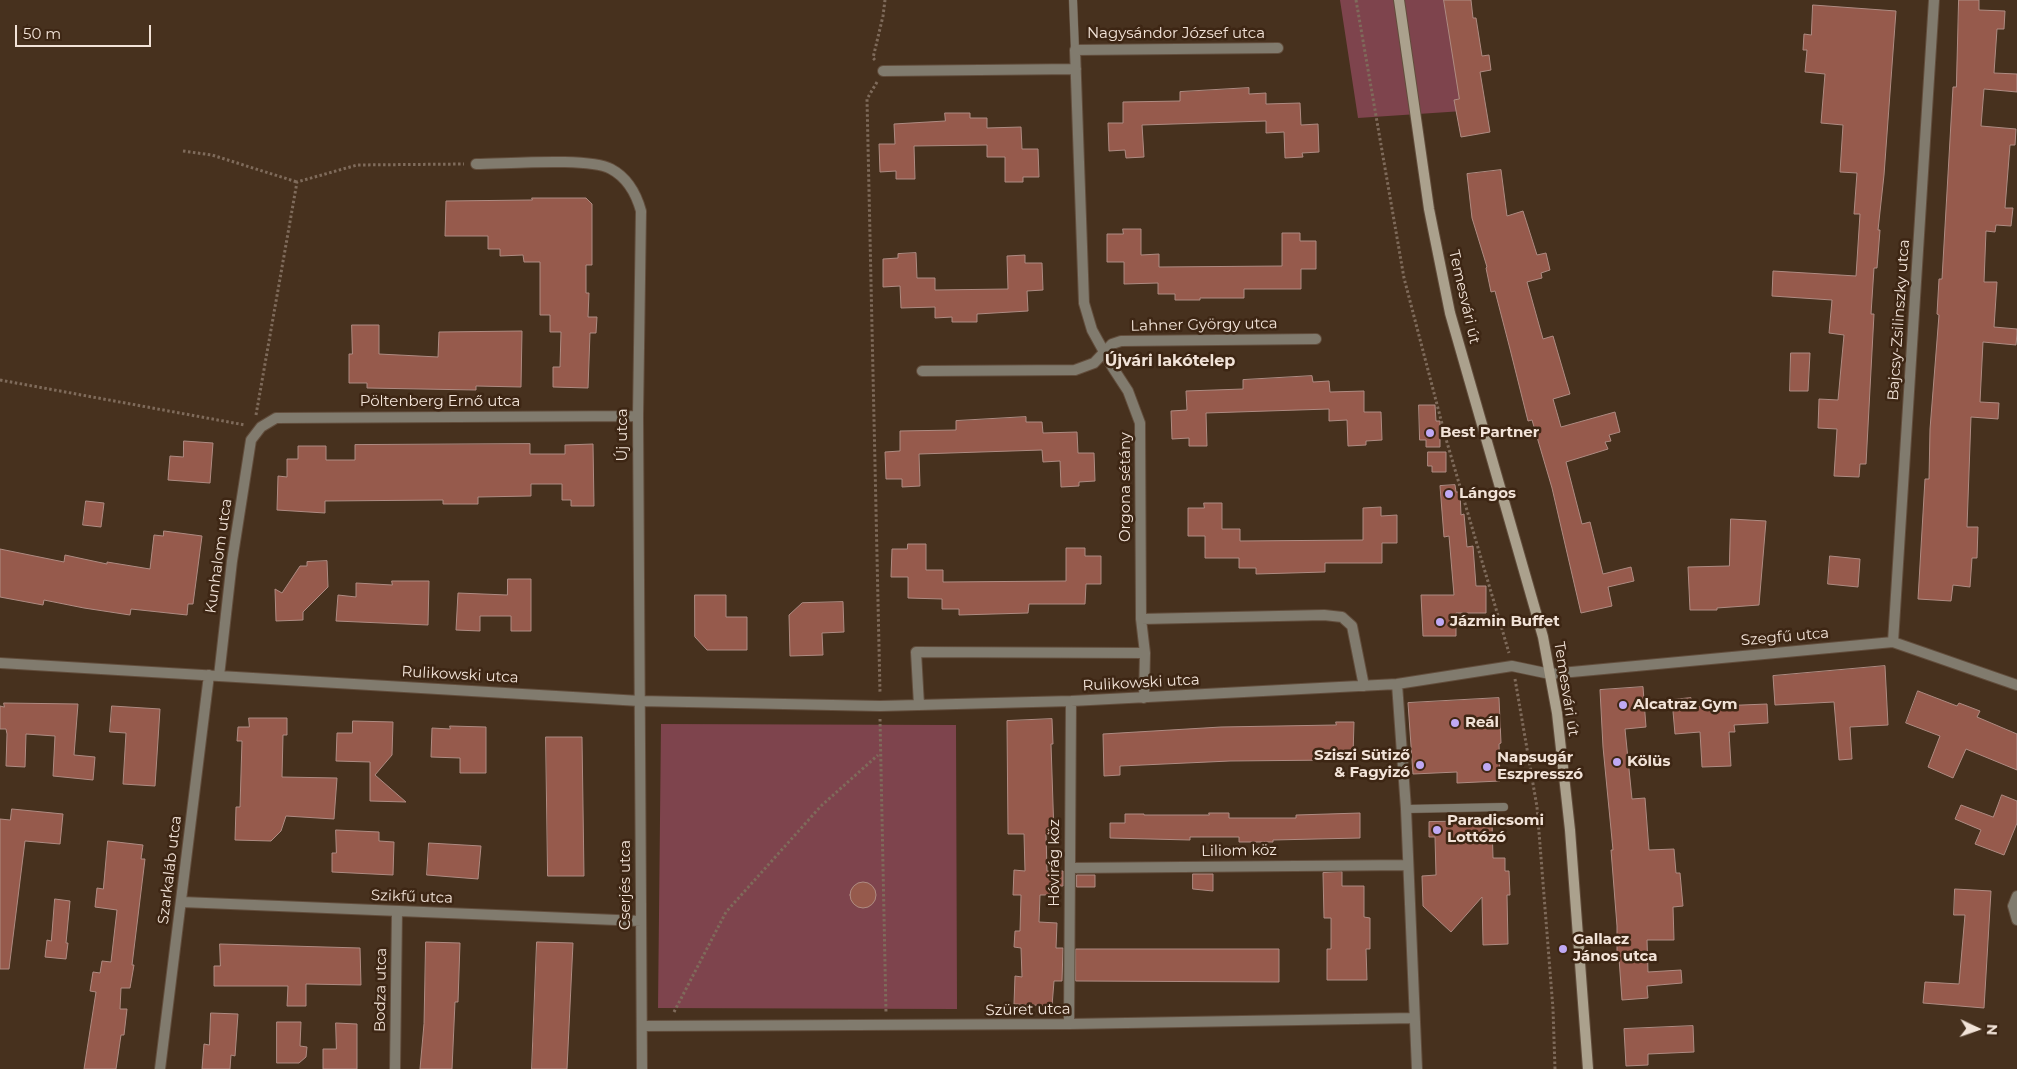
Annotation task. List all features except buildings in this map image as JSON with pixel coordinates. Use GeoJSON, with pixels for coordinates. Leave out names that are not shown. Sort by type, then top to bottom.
{"type":"FeatureCollection","features":[{"type":"Feature","properties":{"kind":"street","name":"Temesvári út"},"geometry":{"type":"LineString","coordinates":[[1399,0],[1429,209],[1450,313],[1543,637],[1557,713],[1570,830],[1588,1069]]}},
{"type":"Feature","properties":{"kind":"street","name":"Bajcsy-Zsilinszky utca"},"geometry":{"type":"LineString","coordinates":[[1893,642],[1934,0]]}},
{"type":"Feature","properties":{"kind":"street","name":"Nagysándor József utca"},"geometry":{"type":"LineString","coordinates":[[1075,50],[1278,48]]}},
{"type":"Feature","properties":{"kind":"street","name":"Orgona sétány"},"geometry":{"type":"LineString","coordinates":[[1075,50],[1084,303],[1092,330],[1128,391],[1140,423],[1141,619],[1144,653],[1144,698]]}},
{"type":"Feature","properties":{"kind":"street"},"geometry":{"type":"LineString","coordinates":[[883,71],[1076,69]]}},
{"type":"Feature","properties":{"kind":"street","name":"Új utca"},"geometry":{"type":"LineString","coordinates":[[476,164],[582,162],[610,168],[631,186],[641,211],[638,416],[640,700]]}},
{"type":"Feature","properties":{"kind":"street","name":"Lahner György utca"},"geometry":{"type":"LineString","coordinates":[[922,371],[1075,370],[1094,363],[1112,344],[1121,341],[1316,339]]}},
{"type":"Feature","properties":{"kind":"street","name":"Pöltenberg Ernő utca"},"geometry":{"type":"LineString","coordinates":[[251,440],[261,427],[276,418],[638,416]]}},
{"type":"Feature","properties":{"kind":"street","name":"Kunhalom utca"},"geometry":{"type":"LineString","coordinates":[[214,676],[251,440]]}},
{"type":"Feature","properties":{"kind":"street"},"geometry":{"type":"LineString","coordinates":[[1141,619],[1324,615],[1342,617],[1352,626],[1364,686]]}},
{"type":"Feature","properties":{"kind":"street","name":"Szegfű utca"},"geometry":{"type":"LineString","coordinates":[[1550,674],[1893,642],[2017,685]]}},
{"type":"Feature","properties":{"kind":"street","name":"Rulikowski utca"},"geometry":{"type":"LineString","coordinates":[[919,705],[916,652],[1144,653]]}},
{"type":"Feature","properties":{"kind":"street","name":"Rulikowski utca"},"geometry":{"type":"LineString","coordinates":[[0,663],[640,700],[880,706],[1144,698],[1397,684],[1512,666],[1550,674]]}},
{"type":"Feature","properties":{"kind":"street","name":"Szarkaláb utca"},"geometry":{"type":"LineString","coordinates":[[160,1069],[214,676]]}},
{"type":"Feature","properties":{"kind":"street"},"geometry":{"type":"LineString","coordinates":[[1397,684],[1406,810],[1414,1018],[1418,1069]]}},
{"type":"Feature","properties":{"kind":"street","name":"Cserjés utca"},"geometry":{"type":"LineString","coordinates":[[640,700],[642,1069]]}},
{"type":"Feature","properties":{"kind":"street","name":"Hóvirág köz"},"geometry":{"type":"LineString","coordinates":[[1070,1024],[1071,701]]}},
{"type":"Feature","properties":{"kind":"street","name":"Liliom köz"},"geometry":{"type":"LineString","coordinates":[[1070,868],[1408,864]]}},
{"type":"Feature","properties":{"kind":"street"},"geometry":{"type":"LineString","coordinates":[[2017,896],[2013,906],[2017,920]]}},
{"type":"Feature","properties":{"kind":"street","name":"Szikfű utca"},"geometry":{"type":"LineString","coordinates":[[182,902],[641,921]]}},
{"type":"Feature","properties":{"kind":"street","name":"Bodza utca"},"geometry":{"type":"LineString","coordinates":[[395,1069],[397,911]]}},
{"type":"Feature","properties":{"kind":"street","name":"Szüret utca"},"geometry":{"type":"LineString","coordinates":[[642,1026],[886,1026],[1414,1018]]}},
{"type":"Feature","properties":{"kind":"lane"},"geometry":{"type":"LineString","coordinates":[[1073,0],[1075,50]]}},
{"type":"Feature","properties":{"kind":"lane"},"geometry":{"type":"LineString","coordinates":[[1406,810],[1504,808]]}},
{"type":"Feature","properties":{"kind":"path"},"geometry":{"type":"LineString","coordinates":[[885,0],[873,58],[883,71],[867,100],[886,1026]]}},
{"type":"Feature","properties":{"kind":"path"},"geometry":{"type":"LineString","coordinates":[[1356,0],[1404,278],[1446,439],[1512,666],[1537,807],[1553,1009],[1555,1069]]}},
{"type":"Feature","properties":{"kind":"path"},"geometry":{"type":"LineString","coordinates":[[183,151],[212,155],[297,182],[357,164],[476,164]]}},
{"type":"Feature","properties":{"kind":"path"},"geometry":{"type":"LineString","coordinates":[[251,440],[297,182]]}},
{"type":"Feature","properties":{"kind":"path"},"geometry":{"type":"LineString","coordinates":[[0,380],[254,427]]}},
{"type":"Feature","properties":{"kind":"path"},"geometry":{"type":"LineString","coordinates":[[667,1026],[726,912],[821,806],[879,755]]}},
{"type":"Feature","properties":{"kind":"shaded area"},"geometry":{"type":"Polygon","coordinates":[[[1340,0],[1448,0],[1463,111],[1358,118],[1340,0]]]}},
{"type":"Feature","properties":{"kind":"shaded area"},"geometry":{"type":"Polygon","coordinates":[[[661,724],[956,725],[957,1009],[658,1008],[661,724]]]}},
{"type":"Feature","properties":{"kind":"place","name":"Best Partner"},"geometry":{"type":"Point","coordinates":[1430,433]}},
{"type":"Feature","properties":{"kind":"place","name":"Lángos"},"geometry":{"type":"Point","coordinates":[1449,494]}},
{"type":"Feature","properties":{"kind":"place","name":"Jázmin Buffet"},"geometry":{"type":"Point","coordinates":[1440,622]}},
{"type":"Feature","properties":{"kind":"place","name":"Alcatraz Gym"},"geometry":{"type":"Point","coordinates":[1623,705]}},
{"type":"Feature","properties":{"kind":"place","name":"Reál"},"geometry":{"type":"Point","coordinates":[1455,723]}},
{"type":"Feature","properties":{"kind":"place","name":"Kölüs"},"geometry":{"type":"Point","coordinates":[1617,762]}},
{"type":"Feature","properties":{"kind":"place","name":"Sziszi Sütiző & Fagyizó"},"geometry":{"type":"Point","coordinates":[1420,765]}},
{"type":"Feature","properties":{"kind":"place","name":"Napsugár Eszpresszó"},"geometry":{"type":"Point","coordinates":[1487,767]}},
{"type":"Feature","properties":{"kind":"place","name":"Paradicsomi Lottózó"},"geometry":{"type":"Point","coordinates":[1437,830]}},
{"type":"Feature","properties":{"kind":"place","name":"Gallacz János utca"},"geometry":{"type":"Point","coordinates":[1563,949]}},
{"type":"Feature","properties":{"kind":"district","name":"Újvári lakótelep"},"geometry":{"type":"Point","coordinates":[1170,361]}}]}
